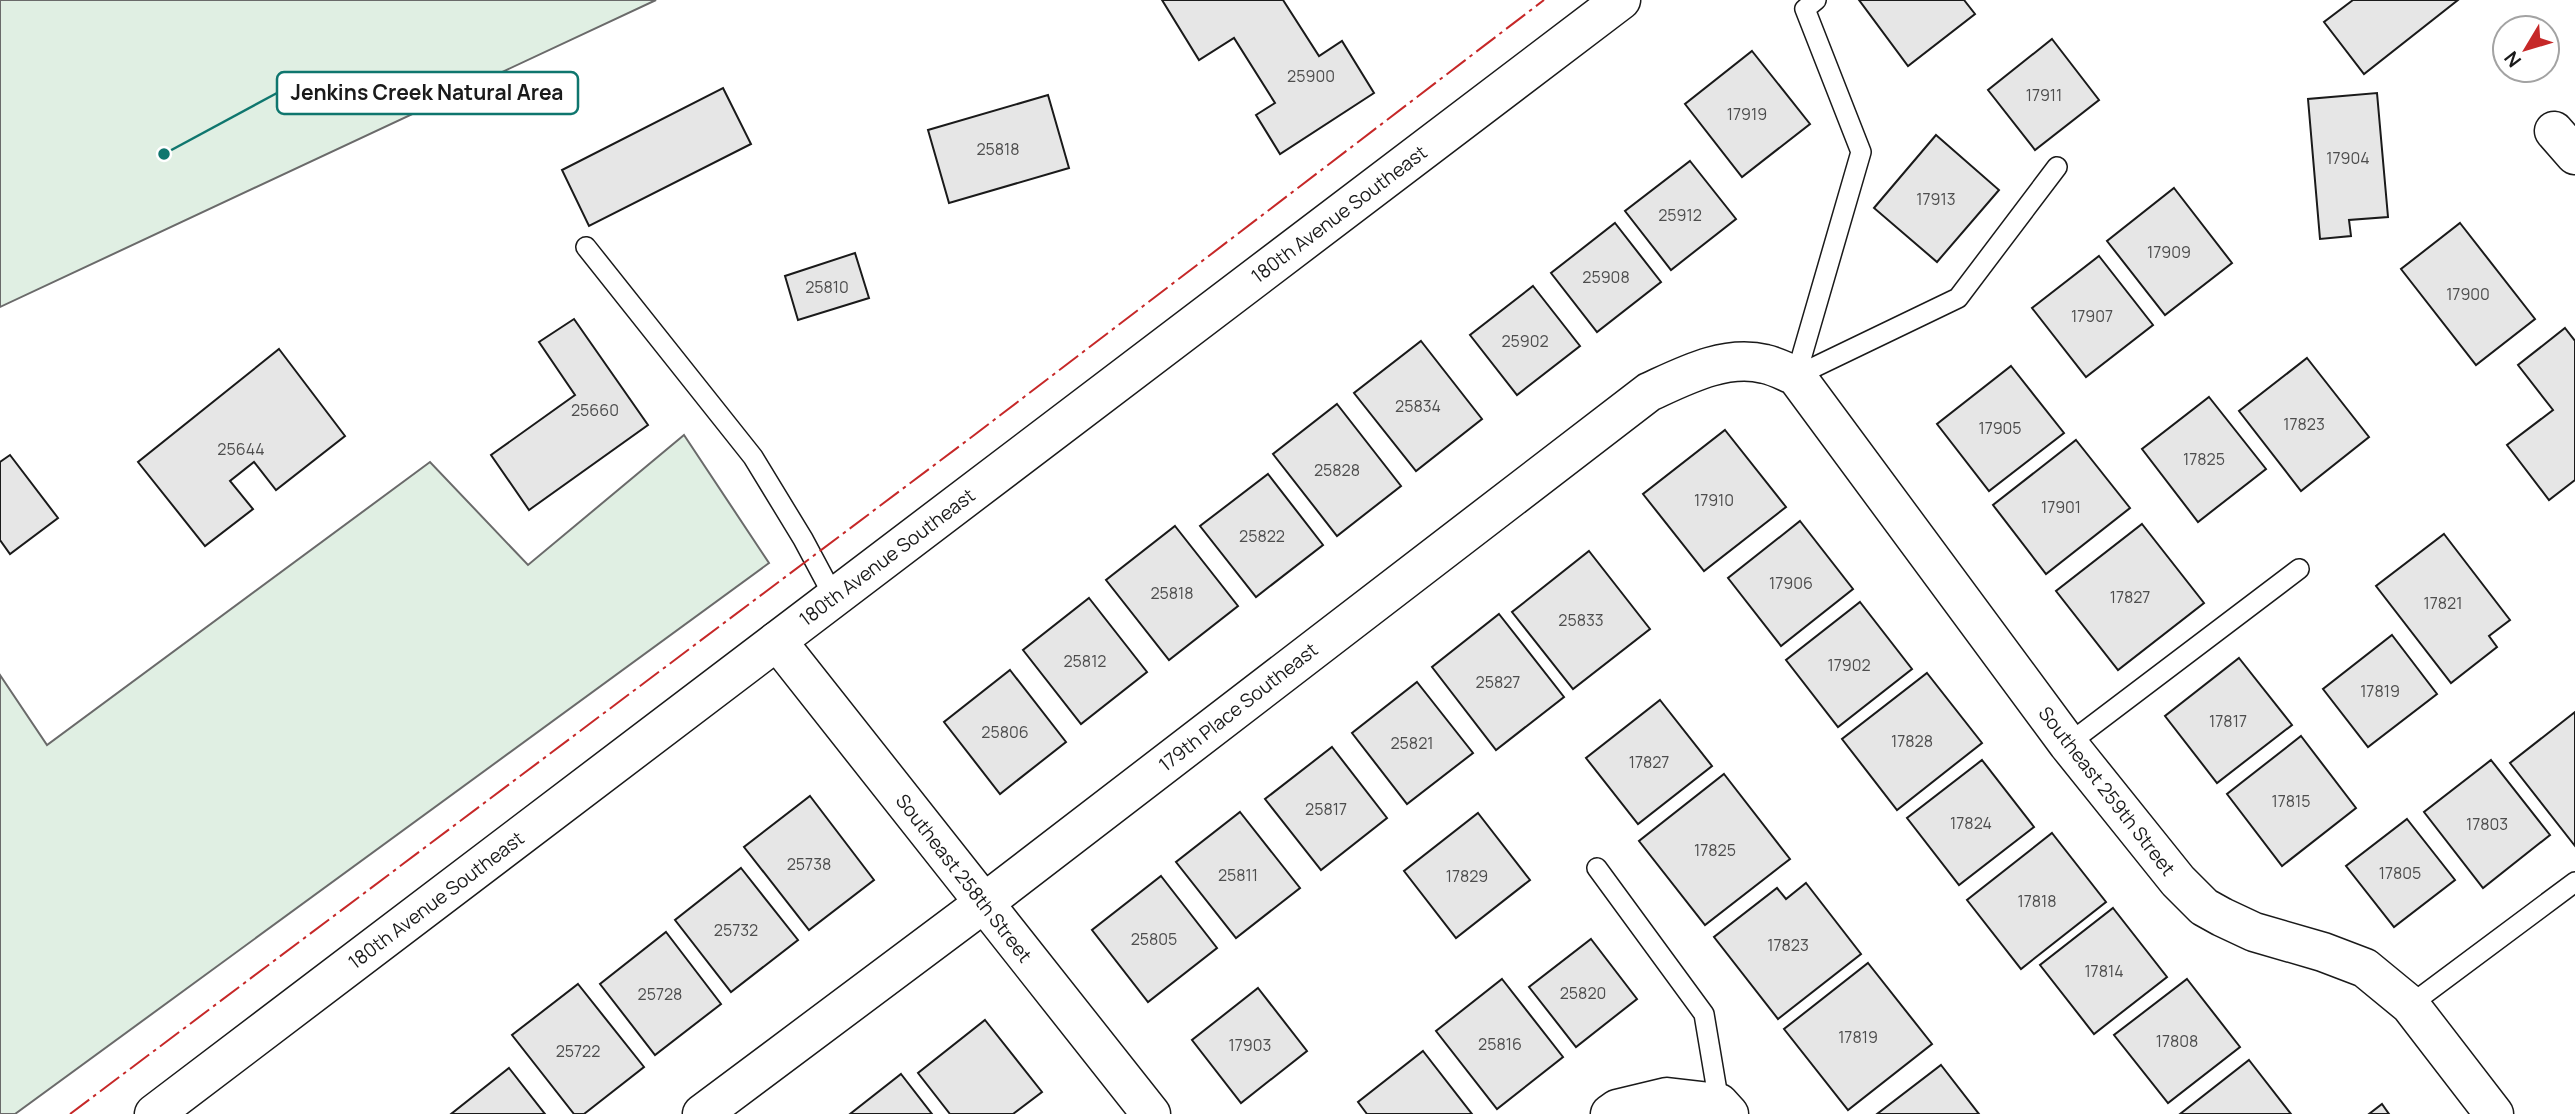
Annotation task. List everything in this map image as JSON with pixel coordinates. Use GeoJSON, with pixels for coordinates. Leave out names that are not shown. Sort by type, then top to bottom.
{"type":"FeatureCollection","features":[{"type":"Feature","properties":{"kind":"street","name":"180th Avenue Southeast"},"geometry":{"type":"LineString","coordinates":[[154,1114],[1621,0]]}},
{"type":"Feature","properties":{"kind":"street","name":"179th Place Southeast"},"geometry":{"type":"LineString","coordinates":[[702,1114],[984,903],[1648,392],[1707,368],[1737,361],[1765,364],[1796,376]]}},
{"type":"Feature","properties":{"kind":"street","name":"Southeast 259th Street"},"geometry":{"type":"LineString","coordinates":[[1796,376],[2068,744],[2156,856],[2204,907],[2254,932],[2323,952],[2364,968],[2410,1005],[2494,1114]]}},
{"type":"Feature","properties":{"kind":"street","name":"Southeast 258th Street"},"geometry":{"type":"LineString","coordinates":[[777,641],[1151,1114]]}},
{"type":"Feature","properties":{"kind":"street"},"geometry":{"type":"LineString","coordinates":[[1610,1114],[1617,1109],[1667,1097],[1724,1109]]}},
{"type":"Feature","properties":{"kind":"lane"},"geometry":{"type":"LineString","coordinates":[[1796,376],[1861,152],[1804,9],[1816,0]]}},
{"type":"Feature","properties":{"kind":"lane"},"geometry":{"type":"LineString","coordinates":[[1796,376],[1958,298],[2057,167]]}},
{"type":"Feature","properties":{"kind":"lane"},"geometry":{"type":"LineString","coordinates":[[586,247],[753,457],[803,539],[834,597]]}},
{"type":"Feature","properties":{"kind":"lane"},"geometry":{"type":"LineString","coordinates":[[2068,744],[2299,569]]}},
{"type":"Feature","properties":{"kind":"lane"},"geometry":{"type":"LineString","coordinates":[[1597,868],[1704,1014],[1724,1109]]}},
{"type":"Feature","properties":{"kind":"lane"},"geometry":{"type":"LineString","coordinates":[[2410,1005],[2575,882]]}},
{"type":"Feature","properties":{"kind":"green space"},"geometry":{"type":"Polygon","coordinates":[[[0,0],[656,0],[0,307],[0,0]]]}},
{"type":"Feature","properties":{"kind":"green space"},"geometry":{"type":"Polygon","coordinates":[[[684,435],[769,563],[15,1114],[0,1114],[0,675],[47,745],[430,462],[528,565],[684,435]]]}},
{"type":"Feature","properties":{"kind":"building"},"geometry":{"type":"Polygon","coordinates":[[[1162,0],[1283,0],[1319,56],[1342,41],[1374,93],[1280,154],[1256,115],[1275,103],[1234,38],[1199,60],[1162,0]]]}},
{"type":"Feature","properties":{"kind":"building"},"geometry":{"type":"Polygon","coordinates":[[[1859,0],[1964,0],[1975,14],[1908,66],[1859,0]]]}},
{"type":"Feature","properties":{"kind":"building"},"geometry":{"type":"Polygon","coordinates":[[[2353,0],[2458,0],[2364,74],[2324,22],[2353,0]]]}},
{"type":"Feature","properties":{"kind":"building"},"geometry":{"type":"Polygon","coordinates":[[[2052,39],[2099,100],[2035,150],[1988,90],[2052,39]]]}},
{"type":"Feature","properties":{"kind":"building"},"geometry":{"type":"Polygon","coordinates":[[[1752,51],[1810,124],[1742,177],[1685,104],[1752,51]]]}},
{"type":"Feature","properties":{"kind":"building"},"geometry":{"type":"Polygon","coordinates":[[[723,88],[751,144],[589,226],[562,170],[723,88]]]}},
{"type":"Feature","properties":{"kind":"building"},"geometry":{"type":"Polygon","coordinates":[[[2377,93],[2388,217],[2349,220],[2351,236],[2320,239],[2308,99],[2377,93]]]}},
{"type":"Feature","properties":{"kind":"building"},"geometry":{"type":"Polygon","coordinates":[[[1048,95],[1069,168],[949,203],[928,130],[1048,95]]]}},
{"type":"Feature","properties":{"kind":"building"},"geometry":{"type":"Polygon","coordinates":[[[1936,135],[1999,190],[1937,262],[1874,208],[1936,135]]]}},
{"type":"Feature","properties":{"kind":"building"},"geometry":{"type":"Polygon","coordinates":[[[1690,161],[1736,219],[1671,270],[1625,211],[1690,161]]]}},
{"type":"Feature","properties":{"kind":"building"},"geometry":{"type":"Polygon","coordinates":[[[2174,188],[2232,263],[2165,315],[2107,241],[2174,188]]]}},
{"type":"Feature","properties":{"kind":"building"},"geometry":{"type":"Polygon","coordinates":[[[1615,223],[1661,282],[1597,332],[1551,273],[1615,223]]]}},
{"type":"Feature","properties":{"kind":"building"},"geometry":{"type":"Polygon","coordinates":[[[2460,223],[2535,319],[2476,365],[2401,269],[2460,223]]]}},
{"type":"Feature","properties":{"kind":"building"},"geometry":{"type":"Polygon","coordinates":[[[855,253],[869,298],[798,320],[785,276],[855,253]]]}},
{"type":"Feature","properties":{"kind":"building"},"geometry":{"type":"Polygon","coordinates":[[[2099,256],[2153,325],[2086,377],[2032,308],[2099,256]]]}},
{"type":"Feature","properties":{"kind":"building"},"geometry":{"type":"Polygon","coordinates":[[[1533,286],[1580,346],[1517,395],[1470,335],[1533,286]]]}},
{"type":"Feature","properties":{"kind":"building"},"geometry":{"type":"Polygon","coordinates":[[[574,319],[648,425],[529,510],[491,455],[575,395],[539,342],[574,319]]]}},
{"type":"Feature","properties":{"kind":"building"},"geometry":{"type":"Polygon","coordinates":[[[2565,328],[2575,341],[2575,480],[2549,500],[2507,445],[2553,410],[2518,365],[2565,328]]]}},
{"type":"Feature","properties":{"kind":"building"},"geometry":{"type":"Polygon","coordinates":[[[1421,341],[1482,419],[1416,471],[1354,393],[1421,341]]]}},
{"type":"Feature","properties":{"kind":"building"},"geometry":{"type":"Polygon","coordinates":[[[279,349],[345,436],[276,490],[254,462],[230,481],[253,509],[205,546],[138,462],[279,349]]]}},
{"type":"Feature","properties":{"kind":"building"},"geometry":{"type":"Polygon","coordinates":[[[2307,358],[2369,437],[2301,491],[2239,411],[2307,358]]]}},
{"type":"Feature","properties":{"kind":"building"},"geometry":{"type":"Polygon","coordinates":[[[2011,366],[2064,433],[1989,491],[1937,424],[2011,366]]]}},
{"type":"Feature","properties":{"kind":"building"},"geometry":{"type":"Polygon","coordinates":[[[2209,397],[2266,469],[2198,522],[2142,449],[2209,397]]]}},
{"type":"Feature","properties":{"kind":"building"},"geometry":{"type":"Polygon","coordinates":[[[1337,404],[1401,486],[1337,536],[1273,454],[1337,404]]]}},
{"type":"Feature","properties":{"kind":"building"},"geometry":{"type":"Polygon","coordinates":[[[1725,430],[1786,507],[1704,571],[1643,494],[1725,430]]]}},
{"type":"Feature","properties":{"kind":"building"},"geometry":{"type":"Polygon","coordinates":[[[2076,440],[2130,508],[2046,574],[1993,505],[2076,440]]]}},
{"type":"Feature","properties":{"kind":"building"},"geometry":{"type":"Polygon","coordinates":[[[10,455],[58,518],[10,554],[0,540],[0,462],[10,455]]]}},
{"type":"Feature","properties":{"kind":"building"},"geometry":{"type":"Polygon","coordinates":[[[1268,474],[1323,545],[1256,597],[1200,526],[1268,474]]]}},
{"type":"Feature","properties":{"kind":"building"},"geometry":{"type":"Polygon","coordinates":[[[1800,521],[1853,589],[1781,646],[1728,578],[1800,521]]]}},
{"type":"Feature","properties":{"kind":"building"},"geometry":{"type":"Polygon","coordinates":[[[2142,524],[2204,603],[2118,670],[2056,591],[2142,524]]]}},
{"type":"Feature","properties":{"kind":"building"},"geometry":{"type":"Polygon","coordinates":[[[1175,526],[1238,606],[1169,660],[1106,580],[1175,526]]]}},
{"type":"Feature","properties":{"kind":"building"},"geometry":{"type":"Polygon","coordinates":[[[2444,534],[2510,620],[2489,636],[2497,647],[2451,683],[2376,586],[2444,534]]]}},
{"type":"Feature","properties":{"kind":"building"},"geometry":{"type":"Polygon","coordinates":[[[1589,551],[1650,629],[1573,689],[1512,612],[1589,551]]]}},
{"type":"Feature","properties":{"kind":"building"},"geometry":{"type":"Polygon","coordinates":[[[1089,598],[1147,672],[1081,724],[1023,650],[1089,598]]]}},
{"type":"Feature","properties":{"kind":"building"},"geometry":{"type":"Polygon","coordinates":[[[1860,602],[1912,669],[1838,727],[1786,660],[1860,602]]]}},
{"type":"Feature","properties":{"kind":"building"},"geometry":{"type":"Polygon","coordinates":[[[1499,614],[1564,697],[1496,750],[1432,667],[1499,614]]]}},
{"type":"Feature","properties":{"kind":"building"},"geometry":{"type":"Polygon","coordinates":[[[2392,635],[2437,694],[2368,747],[2323,689],[2392,635]]]}},
{"type":"Feature","properties":{"kind":"building"},"geometry":{"type":"Polygon","coordinates":[[[2239,658],[2292,725],[2217,783],[2165,716],[2239,658]]]}},
{"type":"Feature","properties":{"kind":"building"},"geometry":{"type":"Polygon","coordinates":[[[1010,670],[1066,742],[1000,794],[944,722],[1010,670]]]}},
{"type":"Feature","properties":{"kind":"building"},"geometry":{"type":"Polygon","coordinates":[[[1927,673],[1982,743],[1897,810],[1842,739],[1927,673]]]}},
{"type":"Feature","properties":{"kind":"building"},"geometry":{"type":"Polygon","coordinates":[[[1417,682],[1473,753],[1407,804],[1352,733],[1417,682]]]}},
{"type":"Feature","properties":{"kind":"building"},"geometry":{"type":"Polygon","coordinates":[[[1660,700],[1712,766],[1638,824],[1586,758],[1660,700]]]}},
{"type":"Feature","properties":{"kind":"building"},"geometry":{"type":"Polygon","coordinates":[[[2575,712],[2575,846],[2510,763],[2575,712]]]}},
{"type":"Feature","properties":{"kind":"building"},"geometry":{"type":"Polygon","coordinates":[[[2301,736],[2356,808],[2282,866],[2227,794],[2301,736]]]}},
{"type":"Feature","properties":{"kind":"building"},"geometry":{"type":"Polygon","coordinates":[[[1332,747],[1387,818],[1321,870],[1265,799],[1332,747]]]}},
{"type":"Feature","properties":{"kind":"building"},"geometry":{"type":"Polygon","coordinates":[[[1982,760],[2034,827],[1959,885],[1907,818],[1982,760]]]}},
{"type":"Feature","properties":{"kind":"building"},"geometry":{"type":"Polygon","coordinates":[[[2491,760],[2550,835],[2483,888],[2424,812],[2491,760]]]}},
{"type":"Feature","properties":{"kind":"building"},"geometry":{"type":"Polygon","coordinates":[[[1724,774],[1790,859],[1705,925],[1639,841],[1724,774]]]}},
{"type":"Feature","properties":{"kind":"building"},"geometry":{"type":"Polygon","coordinates":[[[810,796],[874,880],[809,930],[744,847],[810,796]]]}},
{"type":"Feature","properties":{"kind":"building"},"geometry":{"type":"Polygon","coordinates":[[[1240,812],[1300,888],[1236,938],[1176,862],[1240,812]]]}},
{"type":"Feature","properties":{"kind":"building"},"geometry":{"type":"Polygon","coordinates":[[[1478,813],[1530,880],[1456,938],[1404,871],[1478,813]]]}},
{"type":"Feature","properties":{"kind":"building"},"geometry":{"type":"Polygon","coordinates":[[[2407,819],[2455,880],[2394,927],[2346,866],[2407,819]]]}},
{"type":"Feature","properties":{"kind":"building"},"geometry":{"type":"Polygon","coordinates":[[[2052,833],[2106,902],[2021,969],[1967,900],[2052,833]]]}},
{"type":"Feature","properties":{"kind":"building"},"geometry":{"type":"Polygon","coordinates":[[[741,868],[798,940],[731,992],[675,920],[741,868]]]}},
{"type":"Feature","properties":{"kind":"building"},"geometry":{"type":"Polygon","coordinates":[[[1161,876],[1217,948],[1148,1002],[1092,930],[1161,876]]]}},
{"type":"Feature","properties":{"kind":"building"},"geometry":{"type":"Polygon","coordinates":[[[1806,883],[1861,954],[1778,1019],[1714,937],[1777,888],[1786,899],[1806,883]]]}},
{"type":"Feature","properties":{"kind":"building"},"geometry":{"type":"Polygon","coordinates":[[[2113,908],[2167,977],[2094,1034],[2040,965],[2113,908]]]}},
{"type":"Feature","properties":{"kind":"building"},"geometry":{"type":"Polygon","coordinates":[[[666,932],[721,1004],[655,1055],[600,984],[666,932]]]}},
{"type":"Feature","properties":{"kind":"building"},"geometry":{"type":"Polygon","coordinates":[[[1591,939],[1637,999],[1576,1047],[1529,987],[1591,939]]]}},
{"type":"Feature","properties":{"kind":"building"},"geometry":{"type":"Polygon","coordinates":[[[1868,963],[1932,1044],[1848,1110],[1784,1029],[1868,963]]]}},
{"type":"Feature","properties":{"kind":"building"},"geometry":{"type":"Polygon","coordinates":[[[1502,979],[1563,1057],[1497,1109],[1436,1031],[1502,979]]]}},
{"type":"Feature","properties":{"kind":"building"},"geometry":{"type":"Polygon","coordinates":[[[2187,979],[2240,1047],[2168,1103],[2114,1035],[2187,979]]]}},
{"type":"Feature","properties":{"kind":"building"},"geometry":{"type":"Polygon","coordinates":[[[578,984],[644,1067],[584,1114],[574,1114],[512,1035],[578,984]]]}},
{"type":"Feature","properties":{"kind":"building"},"geometry":{"type":"Polygon","coordinates":[[[1258,988],[1307,1051],[1241,1103],[1192,1040],[1258,988]]]}},
{"type":"Feature","properties":{"kind":"building"},"geometry":{"type":"Polygon","coordinates":[[[985,1020],[1042,1092],[1013,1114],[950,1114],[918,1073],[985,1020]]]}},
{"type":"Feature","properties":{"kind":"building"},"geometry":{"type":"Polygon","coordinates":[[[1423,1051],[1472,1114],[1367,1114],[1358,1102],[1423,1051]]]}},
{"type":"Feature","properties":{"kind":"building"},"geometry":{"type":"Polygon","coordinates":[[[2249,1060],[2291,1114],[2180,1114],[2249,1060]]]}},
{"type":"Feature","properties":{"kind":"building"},"geometry":{"type":"Polygon","coordinates":[[[1941,1065],[1979,1114],[1877,1114],[1941,1065]]]}},
{"type":"Feature","properties":{"kind":"building"},"geometry":{"type":"Polygon","coordinates":[[[509,1068],[545,1114],[451,1114],[509,1068]]]}},
{"type":"Feature","properties":{"kind":"building"},"geometry":{"type":"Polygon","coordinates":[[[901,1074],[932,1114],[850,1114],[901,1074]]]}},
{"type":"Feature","properties":{"kind":"building"},"geometry":{"type":"Polygon","coordinates":[[[2382,1104],[2389,1114],[2369,1114],[2382,1104]]]}},
{"type":"Feature","properties":{"kind":"power"},"geometry":{"type":"LineString","coordinates":[[70,1114],[973,436],[1544,0]]}},
{"type":"Feature","properties":{"kind":"place","name":"Jenkins Creek Natural Area"},"geometry":{"type":"Point","coordinates":[164,154]}}]}
